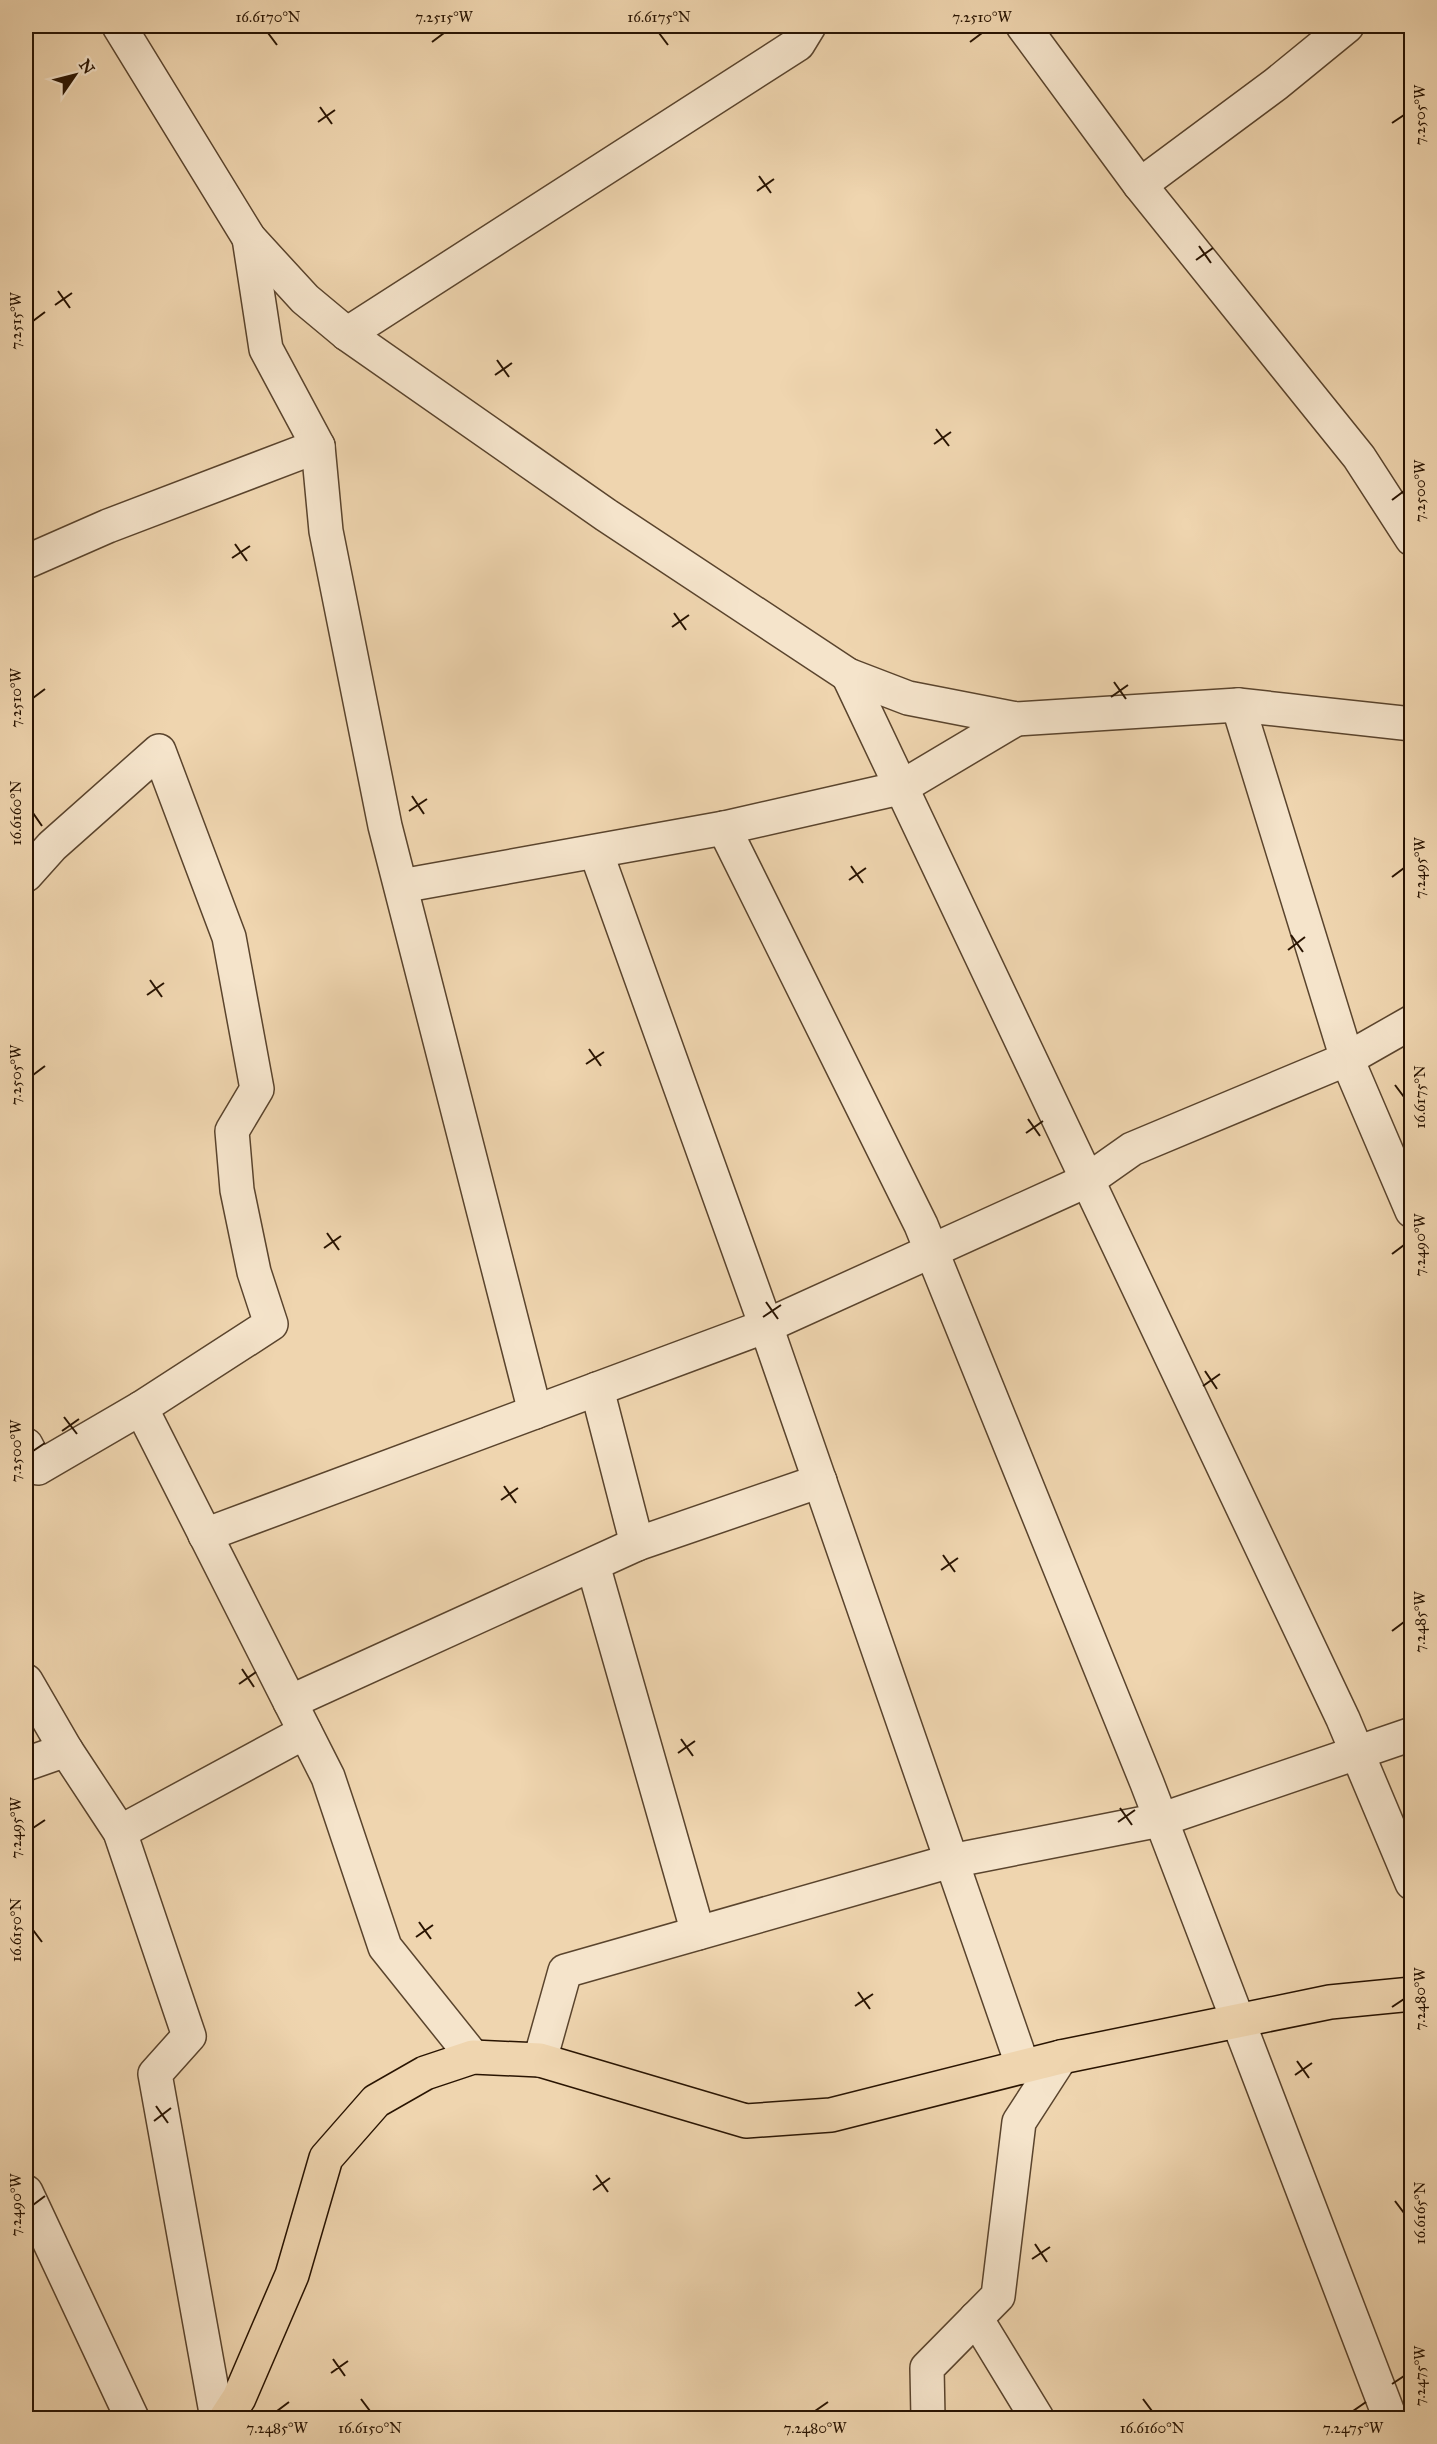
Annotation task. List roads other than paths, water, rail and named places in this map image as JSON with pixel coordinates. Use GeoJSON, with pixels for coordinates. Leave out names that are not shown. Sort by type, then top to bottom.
{"type":"FeatureCollection","features":[{"type":"Feature","properties":{"kind":"main road"},"geometry":{"type":"LineString","coordinates":[[226,2418],[239,2398],[292,2275],[326,2158],[376,2101],[425,2073],[473,2057],[540,2060],[746,2121],[831,2115],[1061,2057],[1330,2002],[1412,1994]]}},
{"type":"Feature","properties":{"kind":"street"},"geometry":{"type":"LineString","coordinates":[[119,26],[249,238],[305,299],[347,334],[606,515],[848,675],[908,698],[1016,719],[1239,705],[1412,724]]}},
{"type":"Feature","properties":{"kind":"street"},"geometry":{"type":"LineString","coordinates":[[347,334],[798,44],[809,26]]}},
{"type":"Feature","properties":{"kind":"street"},"geometry":{"type":"LineString","coordinates":[[1023,26],[1140,185],[1359,457],[1412,539]]}},
{"type":"Feature","properties":{"kind":"street"},"geometry":{"type":"LineString","coordinates":[[1140,185],[1276,84],[1347,26]]}},
{"type":"Feature","properties":{"kind":"street"},"geometry":{"type":"LineString","coordinates":[[249,238],[266,349],[318,446],[326,531],[385,826],[535,1412]]}},
{"type":"Feature","properties":{"kind":"street"},"geometry":{"type":"LineString","coordinates":[[26,562],[108,526],[318,446]]}},
{"type":"Feature","properties":{"kind":"street"},"geometry":{"type":"LineString","coordinates":[[848,675],[1343,1719],[1412,1883]]}},
{"type":"Feature","properties":{"kind":"street"},"geometry":{"type":"LineString","coordinates":[[1239,705],[1347,1059],[1412,1211]]}},
{"type":"Feature","properties":{"kind":"street"},"geometry":{"type":"LineString","coordinates":[[401,886],[724,828],[900,788],[1016,719]]}},
{"type":"Feature","properties":{"kind":"street"},"geometry":{"type":"LineString","coordinates":[[26,875],[52,846],[159,751],[229,937],[256,1089],[232,1131],[237,1190],[254,1272],[271,1323],[141,1408],[30,1465]]}},
{"type":"Feature","properties":{"kind":"street"},"geometry":{"type":"LineString","coordinates":[[724,828],[921,1225],[1160,1820],[1390,2418]]}},
{"type":"Feature","properties":{"kind":"street"},"geometry":{"type":"LineString","coordinates":[[596,852],[766,1326],[1023,2067]]}},
{"type":"Feature","properties":{"kind":"street"},"geometry":{"type":"LineString","coordinates":[[205,1535],[766,1326],[1088,1180],[1132,1149],[1347,1059],[1412,1022]]}},
{"type":"Feature","properties":{"kind":"street"},"geometry":{"type":"LineString","coordinates":[[597,1389],[637,1544]]}},
{"type":"Feature","properties":{"kind":"street"},"geometry":{"type":"LineString","coordinates":[[141,1408],[328,1777],[385,1947],[473,2057]]}},
{"type":"Feature","properties":{"kind":"street"},"geometry":{"type":"LineString","coordinates":[[290,1702],[637,1544],[820,1481]]}},
{"type":"Feature","properties":{"kind":"street"},"geometry":{"type":"LineString","coordinates":[[593,1564],[698,1933]]}},
{"type":"Feature","properties":{"kind":"street"},"geometry":{"type":"LineString","coordinates":[[26,1681],[66,1750],[120,1832],[189,2036],[155,2074],[217,2418]]}},
{"type":"Feature","properties":{"kind":"street"},"geometry":{"type":"LineString","coordinates":[[120,1832],[305,1732]]}},
{"type":"Feature","properties":{"kind":"street"},"geometry":{"type":"LineString","coordinates":[[540,2060],[565,1971],[951,1861],[1160,1820],[1412,1734]]}},
{"type":"Feature","properties":{"kind":"street"},"geometry":{"type":"LineString","coordinates":[[26,1764],[66,1750]]}},
{"type":"Feature","properties":{"kind":"street"},"geometry":{"type":"LineString","coordinates":[[928,2418],[927,2368],[998,2296],[1020,2122],[1061,2057]]}},
{"type":"Feature","properties":{"kind":"street"},"geometry":{"type":"LineString","coordinates":[[26,2192],[132,2418]]}},
{"type":"Feature","properties":{"kind":"street"},"geometry":{"type":"LineString","coordinates":[[976,2318],[1037,2418]]}}]}
